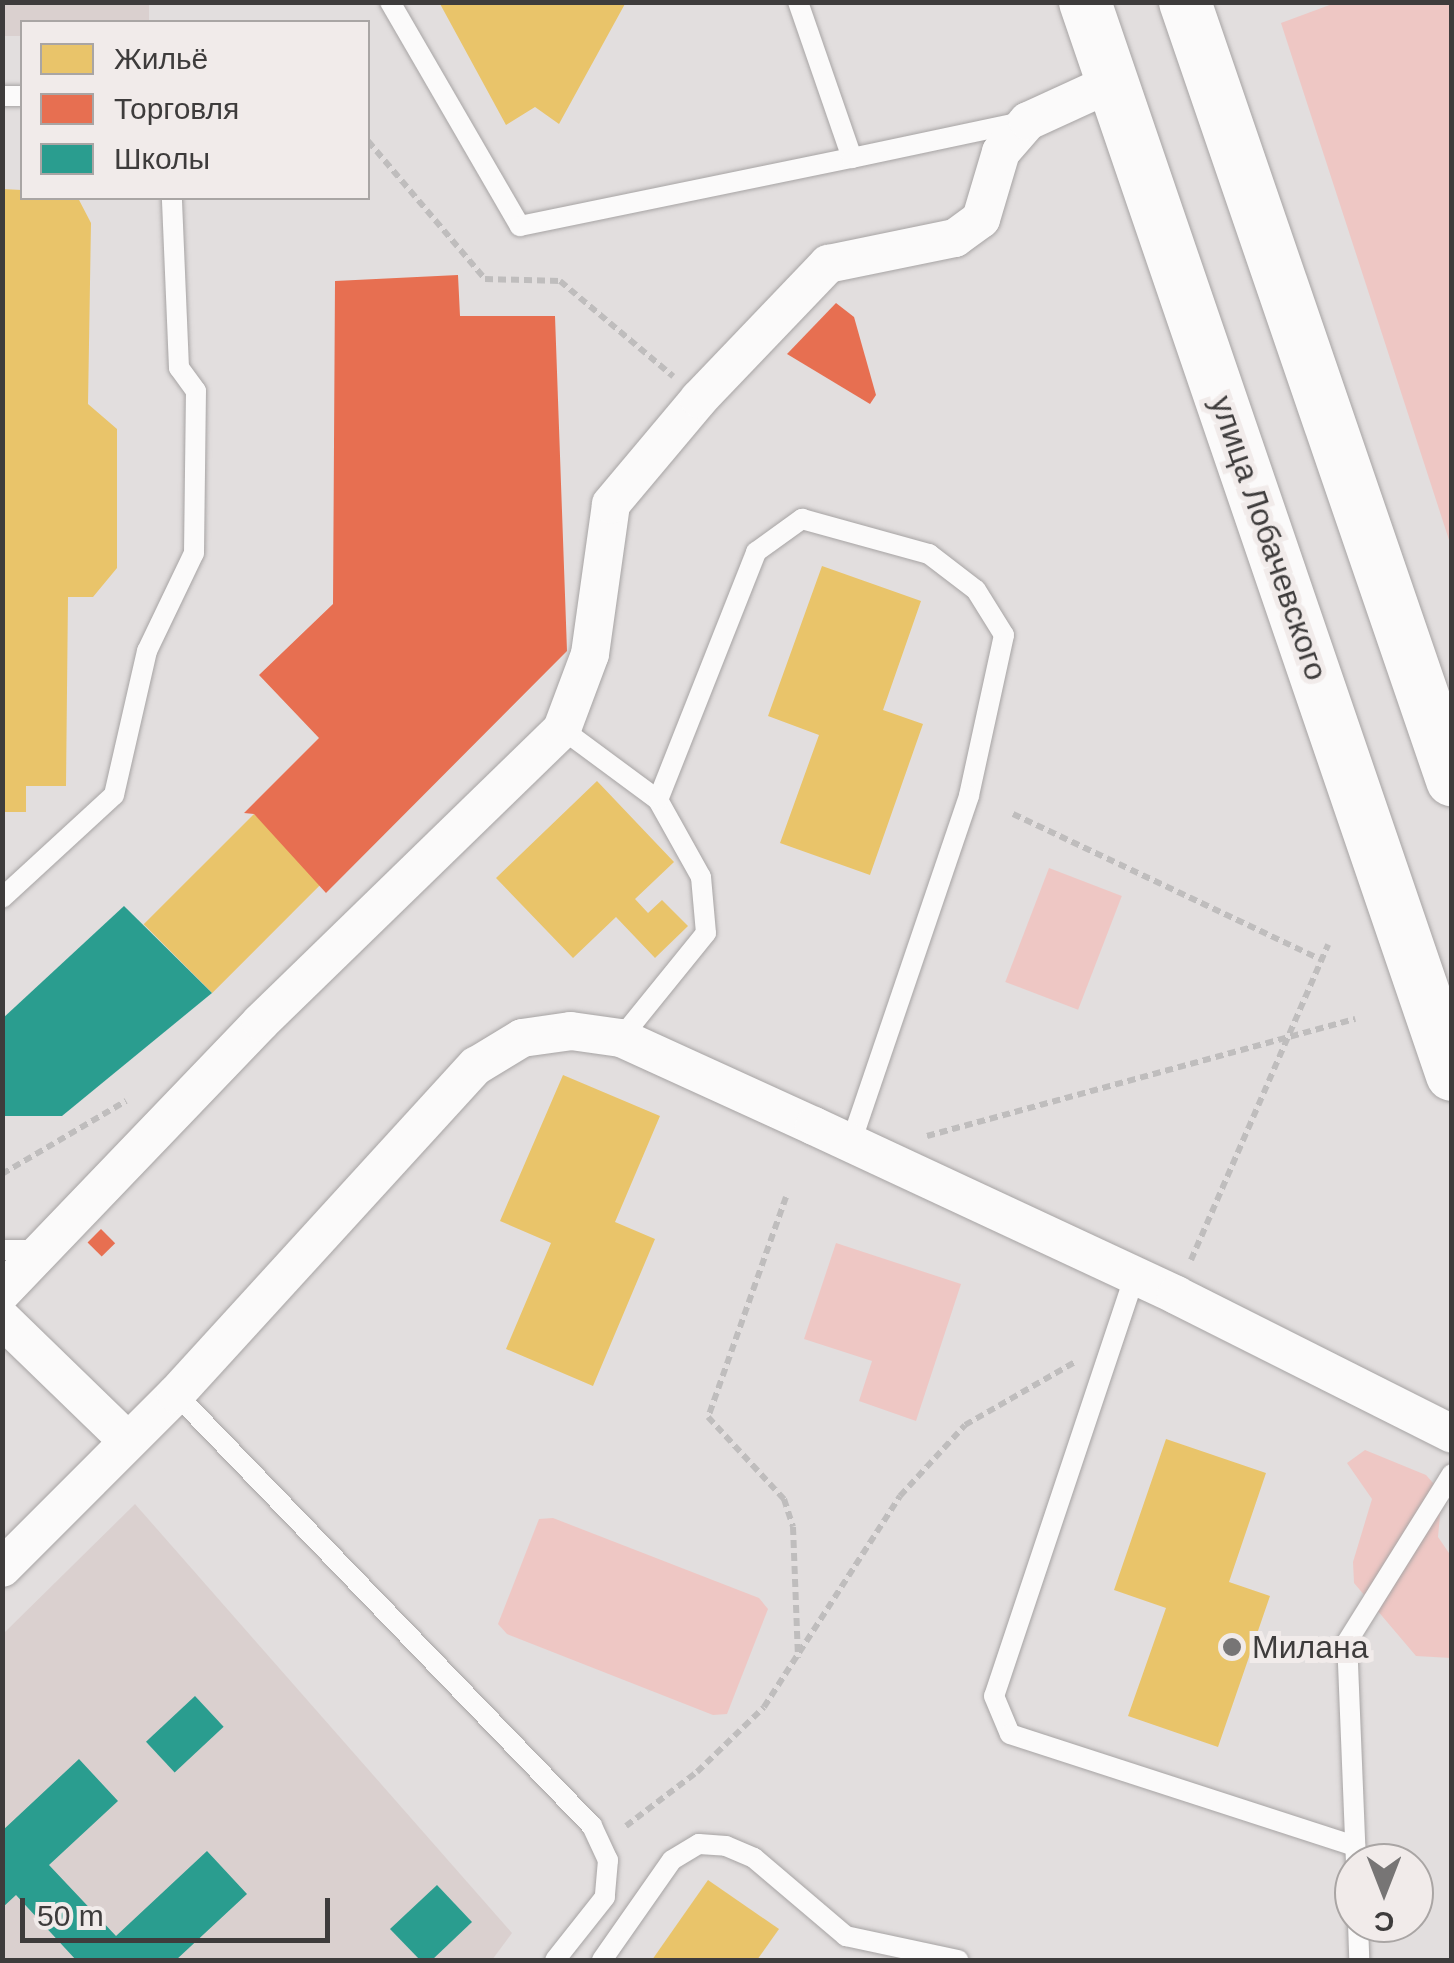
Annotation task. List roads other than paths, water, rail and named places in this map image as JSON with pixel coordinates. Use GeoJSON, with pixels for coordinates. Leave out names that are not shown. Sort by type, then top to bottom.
{"type":"FeatureCollection","features":[{"type":"Feature","properties":{"kind":"main road","name":"улица Лобачевского"},"geometry":{"type":"LineString","coordinates":[[1085,2],[1452,1075]]}},
{"type":"Feature","properties":{"kind":"main road"},"geometry":{"type":"LineString","coordinates":[[1185,2],[1452,780]]}},
{"type":"Feature","properties":{"kind":"street"},"geometry":{"type":"LineString","coordinates":[[2,1292],[260,1022],[562,729],[590,654],[611,504],[700,399],[828,264],[955,238],[981,219],[1000,152],[1028,121],[1113,82]]}},
{"type":"Feature","properties":{"kind":"street"},"geometry":{"type":"LineString","coordinates":[[2,1568],[176,1394],[476,1066],[522,1038],[571,1031],[622,1038],[1176,1295],[1452,1434]]}},
{"type":"Feature","properties":{"kind":"street"},"geometry":{"type":"LineString","coordinates":[[2,1318],[128,1441]]}},
{"type":"Feature","properties":{"kind":"lane"},"geometry":{"type":"LineString","coordinates":[[390,2],[520,226],[1028,121]]}},
{"type":"Feature","properties":{"kind":"lane"},"geometry":{"type":"LineString","coordinates":[[798,2],[852,158]]}},
{"type":"Feature","properties":{"kind":"lane"},"geometry":{"type":"LineString","coordinates":[[2,898],[114,795],[147,651],[194,553],[196,390],[179,368],[172,200]]}},
{"type":"Feature","properties":{"kind":"lane"},"geometry":{"type":"LineString","coordinates":[[658,800],[756,552],[802,519],[929,554],[976,590],[1004,634],[968,796],[860,1148]]}},
{"type":"Feature","properties":{"kind":"lane"},"geometry":{"type":"LineString","coordinates":[[562,729],[658,800],[702,876],[706,933],[622,1038]]}},
{"type":"Feature","properties":{"kind":"lane"},"geometry":{"type":"LineString","coordinates":[[2,1250],[42,1250]]}},
{"type":"Feature","properties":{"kind":"lane"},"geometry":{"type":"LineString","coordinates":[[1134,1276],[994,1696],[1010,1734],[1334,1847]]}},
{"type":"Feature","properties":{"kind":"lane"},"geometry":{"type":"LineString","coordinates":[[176,1394],[592,1826],[608,1860],[605,1897],[555,1960]]}},
{"type":"Feature","properties":{"kind":"lane"},"geometry":{"type":"LineString","coordinates":[[1355,1843],[1347,1642],[1452,1474]]}},
{"type":"Feature","properties":{"kind":"lane"},"geometry":{"type":"LineString","coordinates":[[602,1960],[672,1860],[699,1844],[726,1846],[754,1858],[846,1936],[958,1960]]}},
{"type":"Feature","properties":{"kind":"place","name":"Милана"},"geometry":{"type":"Point","coordinates":[1232,1647]}}]}
